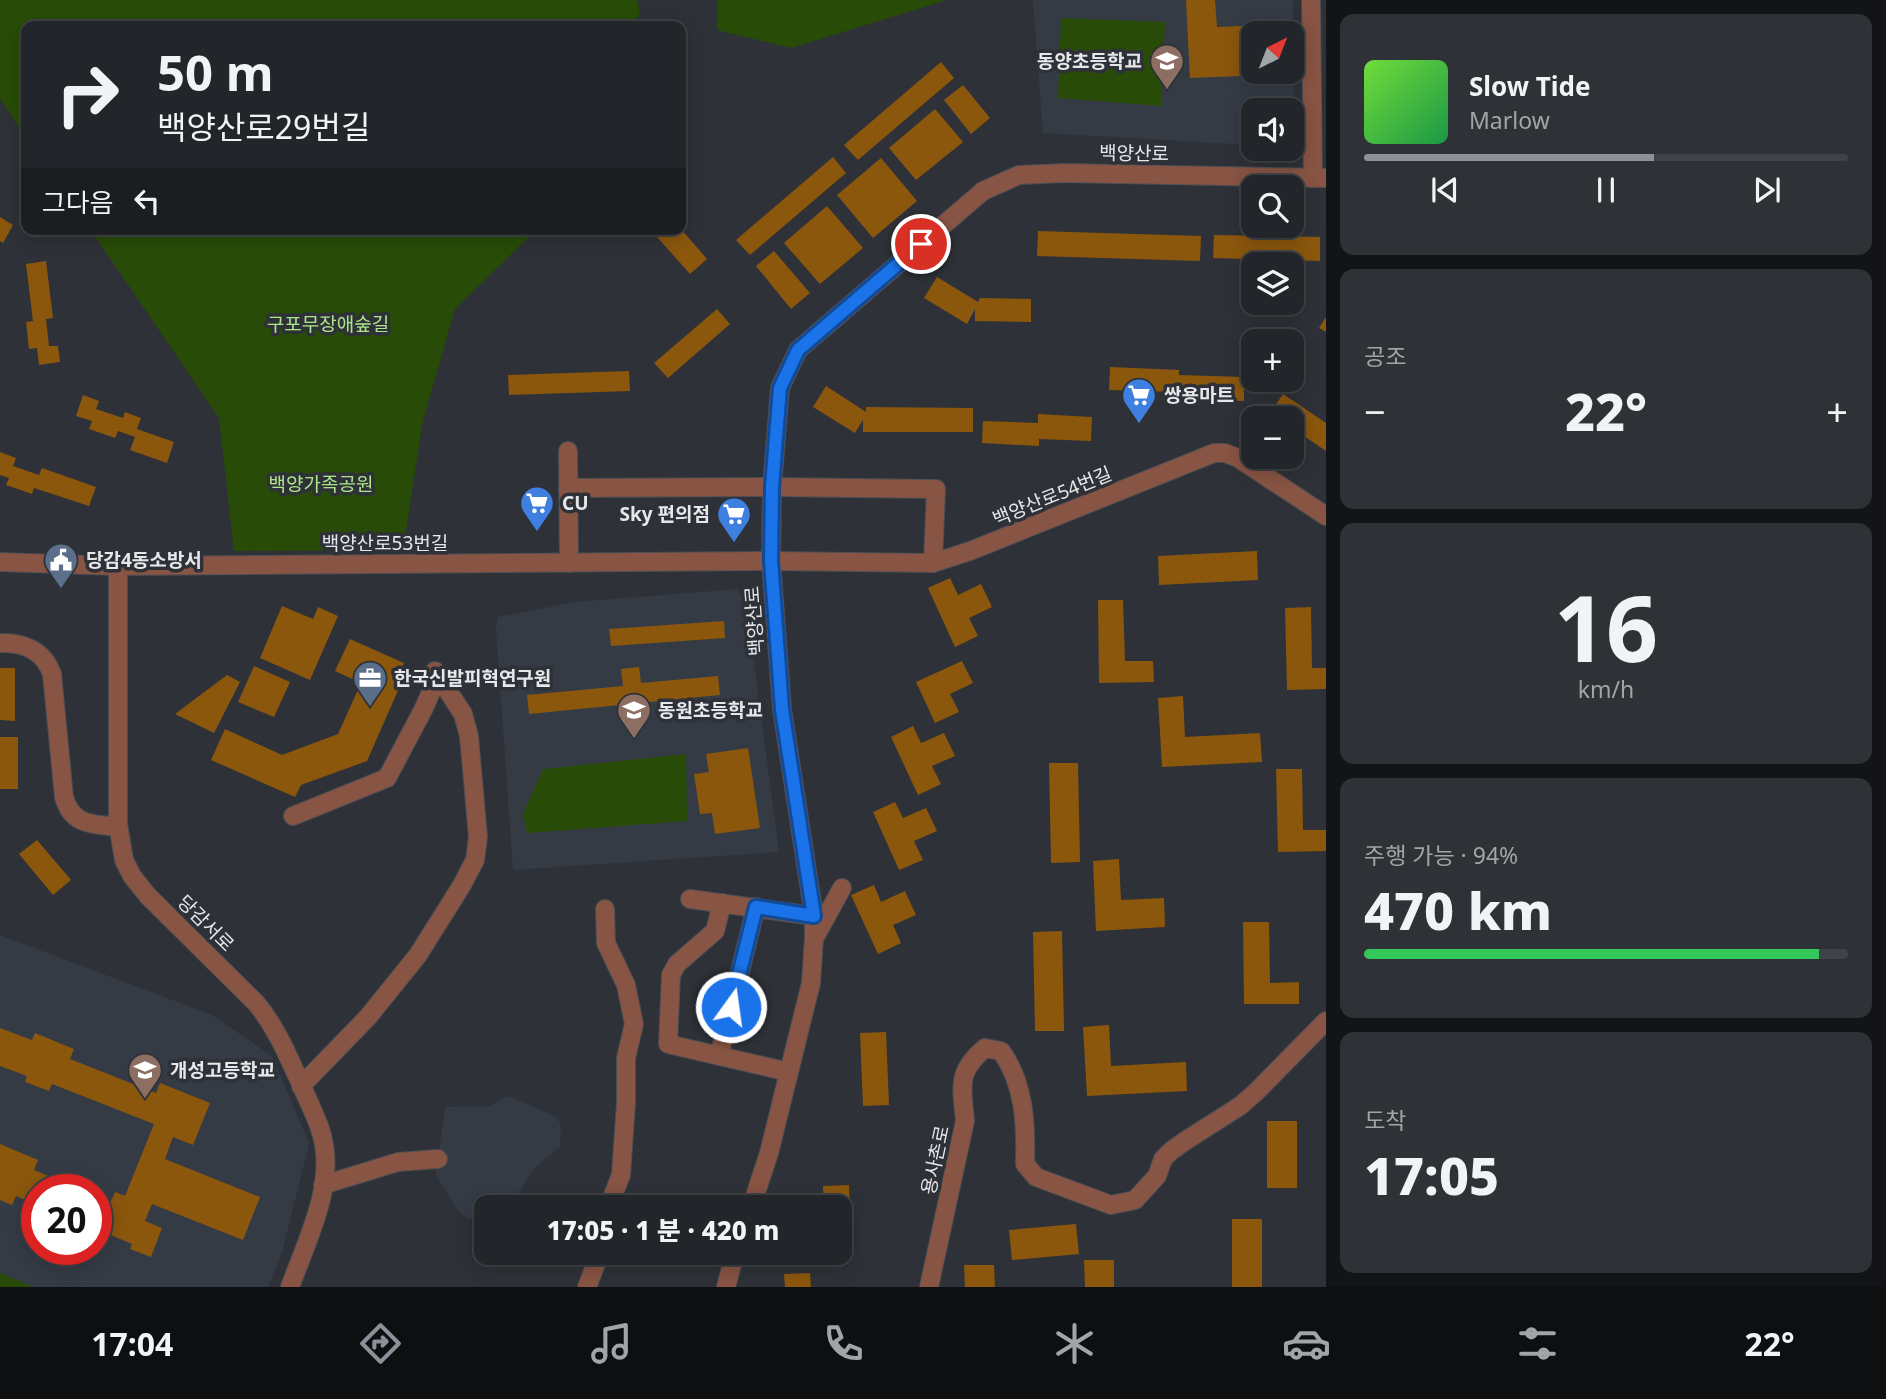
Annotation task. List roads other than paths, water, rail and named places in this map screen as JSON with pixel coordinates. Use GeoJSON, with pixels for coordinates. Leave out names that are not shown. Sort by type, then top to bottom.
{"type":"FeatureCollection","features":[{"type":"Feature","properties":{"kind":"street","name":"백양산로"},"geometry":{"type":"LineString","coordinates":[[755,1195],[769,1153],[811,983],[814,938],[814,916],[782,709],[771,561],[772,487],[780,388],[798,350],[983,191],[1019,175],[1064,173],[1320,178],[1311,0]]}},
{"type":"Feature","properties":{"kind":"street"},"geometry":{"type":"LineString","coordinates":[[568,451],[569,563]]}},
{"type":"Feature","properties":{"kind":"street","name":"백양산로54번길"},"geometry":{"type":"LineString","coordinates":[[771,561],[933,563],[970,551],[1214,453],[1225,453],[1238,458],[1326,516]]}},
{"type":"Feature","properties":{"kind":"street"},"geometry":{"type":"LineString","coordinates":[[568,488],[936,489],[933,563]]}},
{"type":"Feature","properties":{"kind":"street","name":"백양산로53번길"},"geometry":{"type":"LineString","coordinates":[[0,562],[118,566],[771,561]]}},
{"type":"Feature","properties":{"kind":"street","name":"당감서로"},"geometry":{"type":"LineString","coordinates":[[118,566],[118,827],[124,859],[132,876],[148,896],[269,1018],[281,1039],[321,1133],[324,1151],[323,1185],[318,1209],[290,1287]]}},
{"type":"Feature","properties":{"kind":"street"},"geometry":{"type":"LineString","coordinates":[[0,643],[30,647],[39,653],[49,667],[65,797],[72,814],[86,823],[118,827]]}},
{"type":"Feature","properties":{"kind":"street"},"geometry":{"type":"LineString","coordinates":[[293,816],[387,778],[423,710],[431,692],[435,671],[463,714],[469,736],[478,837],[475,860],[418,955],[368,1017],[301,1086]]}},
{"type":"Feature","properties":{"kind":"street"},"geometry":{"type":"LineString","coordinates":[[814,938],[842,888]]}},
{"type":"Feature","properties":{"kind":"street"},"geometry":{"type":"LineString","coordinates":[[690,899],[814,916]]}},
{"type":"Feature","properties":{"kind":"street"},"geometry":{"type":"LineString","coordinates":[[722,903],[715,931],[677,964],[671,975],[668,1044],[789,1072]]}},
{"type":"Feature","properties":{"kind":"street"},"geometry":{"type":"LineString","coordinates":[[719,1056],[756,907]]}},
{"type":"Feature","properties":{"kind":"street"},"geometry":{"type":"LineString","coordinates":[[605,909],[606,943],[626,985],[634,1024],[626,1058],[621,1175],[613,1195]]}},
{"type":"Feature","properties":{"kind":"street","name":"용사촌로"},"geometry":{"type":"LineString","coordinates":[[929,1287],[965,1121],[963,1074],[972,1059],[985,1048],[1001,1051],[1016,1078],[1023,1104],[1024,1164],[1036,1177],[1111,1205],[1135,1200],[1157,1176],[1163,1159],[1171,1151],[1240,1106],[1326,1021]]}},
{"type":"Feature","properties":{"kind":"street"},"geometry":{"type":"LineString","coordinates":[[323,1185],[398,1162],[438,1159]]}},
{"type":"Feature","properties":{"kind":"street"},"geometry":{"type":"LineString","coordinates":[[587,1287],[595,1265]]}},
{"type":"Feature","properties":{"kind":"street"},"geometry":{"type":"LineString","coordinates":[[726,1287],[732,1265]]}},
{"type":"Feature","properties":{"kind":"place","name":"동양초등학교"},"geometry":{"type":"Point","coordinates":[1167,91]}},
{"type":"Feature","properties":{"kind":"place","name":"쌍용마트"},"geometry":{"type":"Point","coordinates":[1139,425]}},
{"type":"Feature","properties":{"kind":"place","name":"CU"},"geometry":{"type":"Point","coordinates":[537,533]}},
{"type":"Feature","properties":{"kind":"place","name":"Sky 편의점"},"geometry":{"type":"Point","coordinates":[734,544]}},
{"type":"Feature","properties":{"kind":"place","name":"당감4동소방서"},"geometry":{"type":"Point","coordinates":[61,590]}},
{"type":"Feature","properties":{"kind":"place","name":"한국신발피혁연구원"},"geometry":{"type":"Point","coordinates":[370,708]}},
{"type":"Feature","properties":{"kind":"place","name":"동원초등학교"},"geometry":{"type":"Point","coordinates":[634,740]}},
{"type":"Feature","properties":{"kind":"place","name":"개성고등학교"},"geometry":{"type":"Point","coordinates":[145,1100]}},
{"type":"Feature","properties":{"kind":"park label","name":"구포무장애숲길"},"geometry":{"type":"Point","coordinates":[328,324]}},
{"type":"Feature","properties":{"kind":"park label","name":"백양가족공원"},"geometry":{"type":"Point","coordinates":[321,484]}}]}
